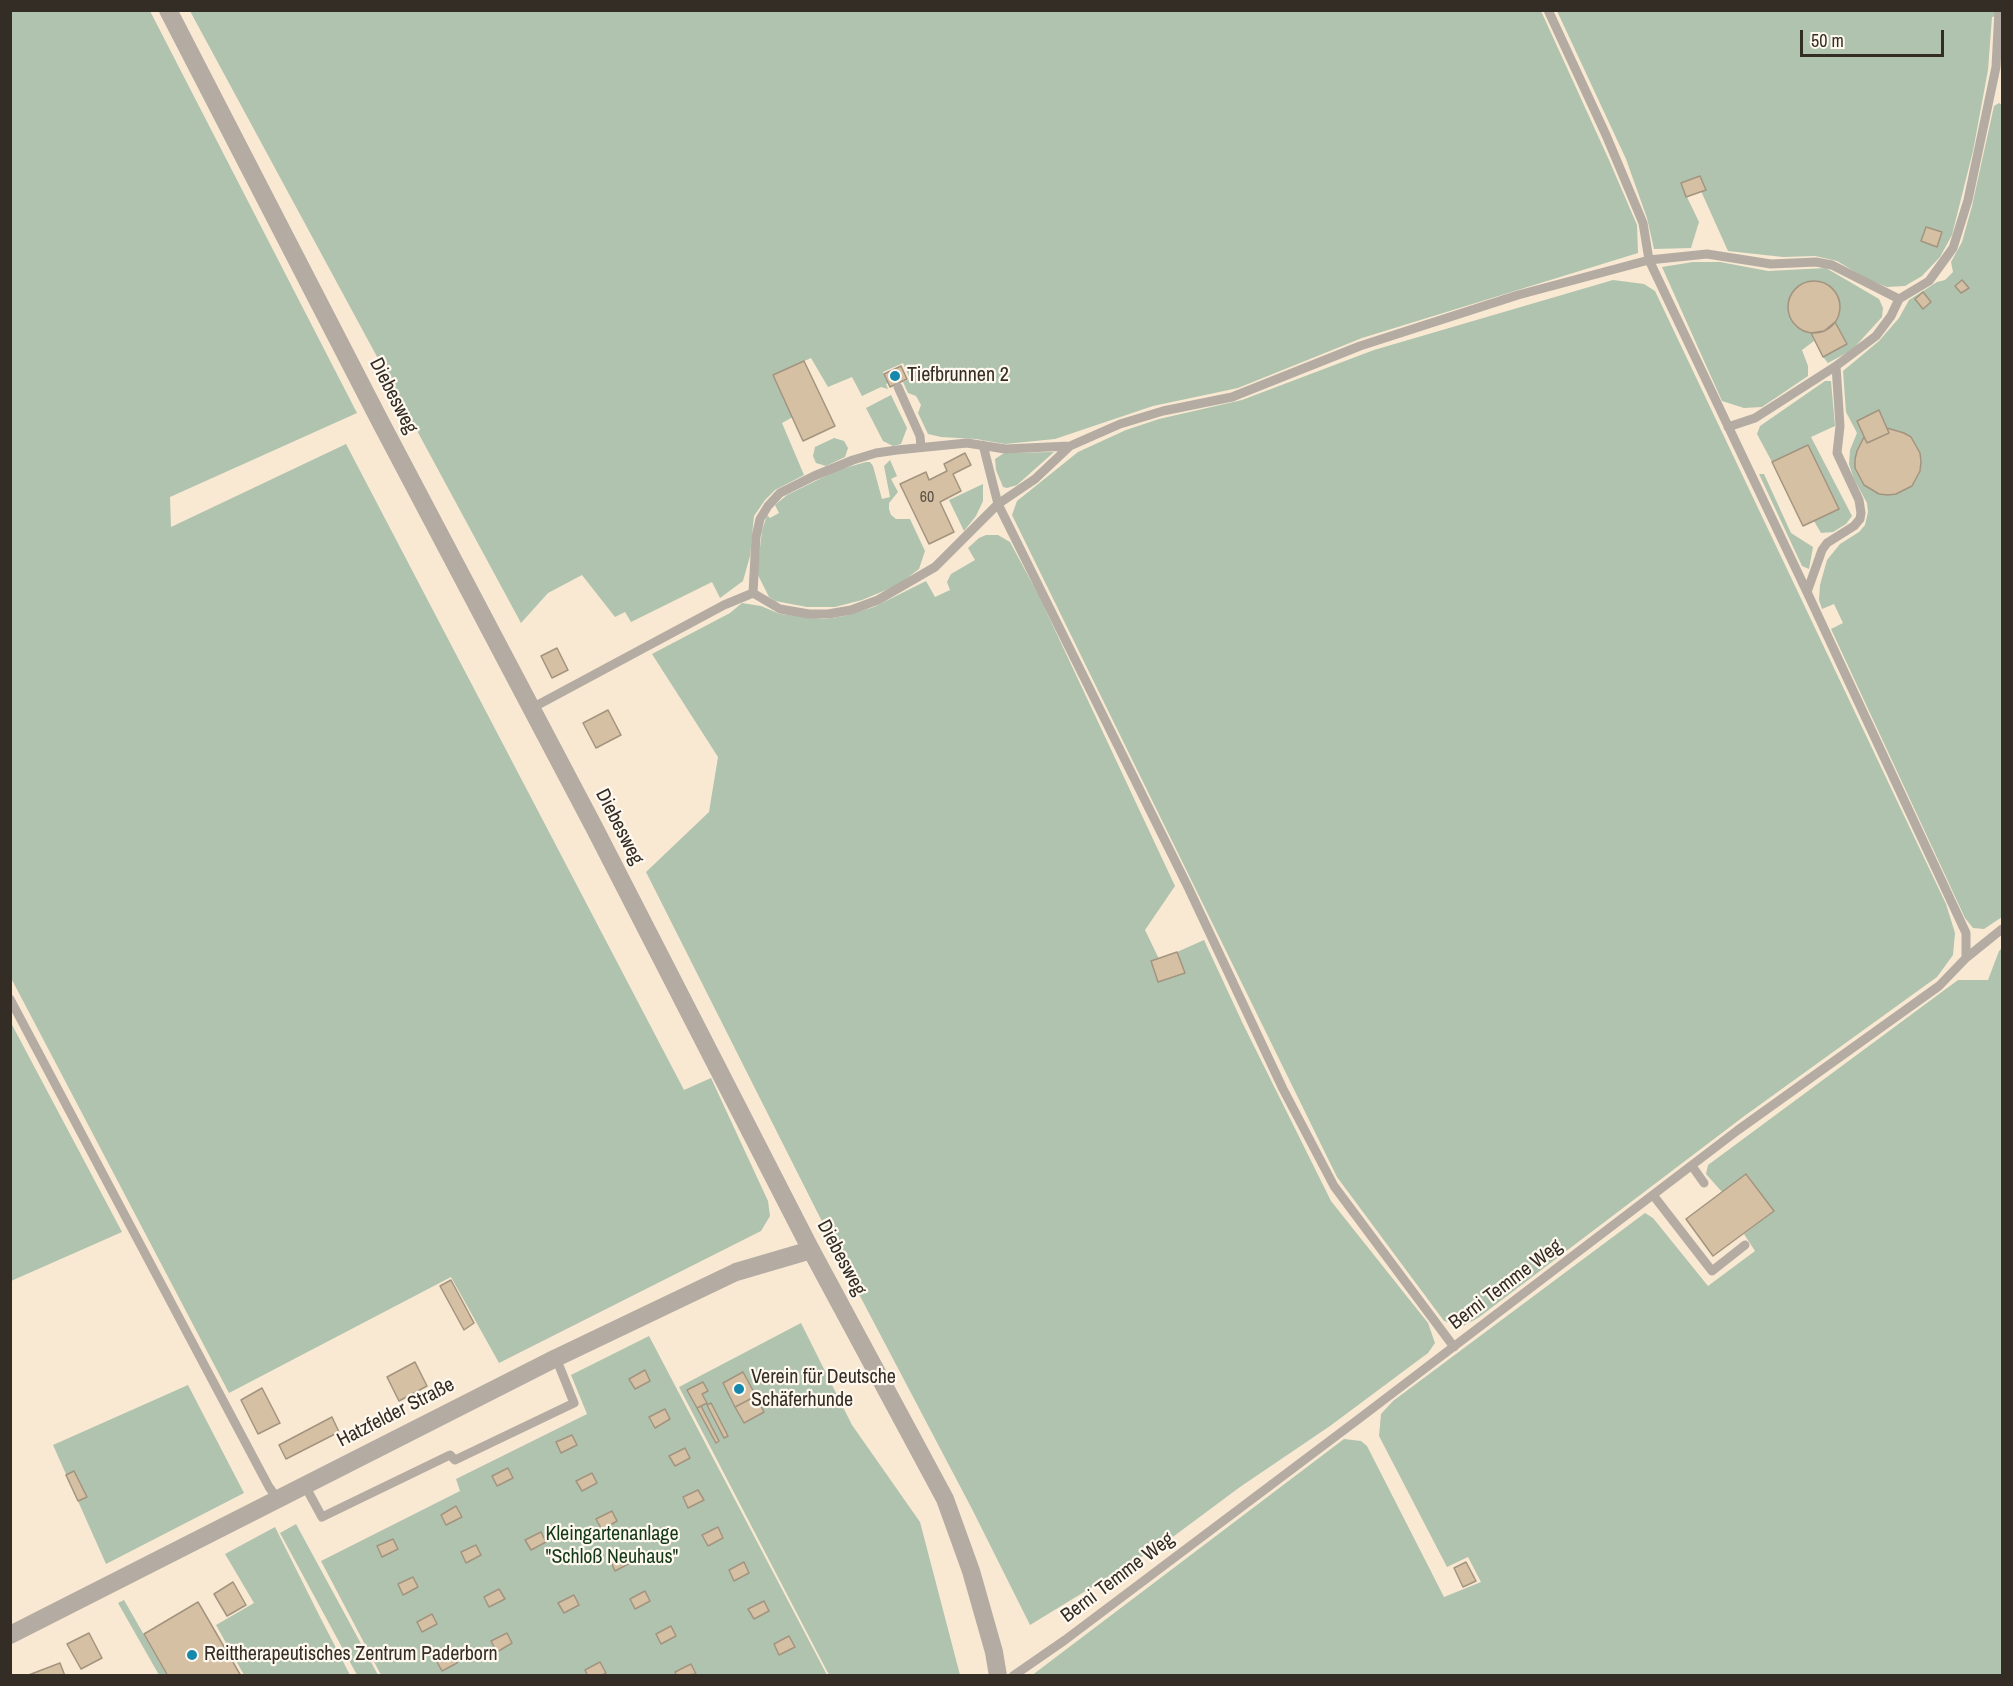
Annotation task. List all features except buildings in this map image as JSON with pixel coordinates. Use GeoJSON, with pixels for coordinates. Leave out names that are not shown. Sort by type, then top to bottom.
{"type":"FeatureCollection","features":[{"type":"Feature","properties":{"kind":"street","name":"Diebesweg"},"geometry":{"type":"LineString","coordinates":[[168,10],[381,423],[532,708],[811,1250],[945,1499],[972,1571],[994,1652],[998,1676]]}},
{"type":"Feature","properties":{"kind":"street","name":"Hatzfelder Straße"},"geometry":{"type":"LineString","coordinates":[[10,1635],[556,1358],[736,1272],[811,1250]]}},
{"type":"Feature","properties":{"kind":"lane"},"geometry":{"type":"LineString","coordinates":[[1548,10],[1606,135],[1643,223],[1649,260],[1966,933],[1966,958]]}},
{"type":"Feature","properties":{"kind":"lane"},"geometry":{"type":"LineString","coordinates":[[1728,427],[1755,418],[1836,366],[1876,336],[1891,315],[1899,298],[1929,281],[1953,248],[1968,200],[1996,67],[1999,10]]}},
{"type":"Feature","properties":{"kind":"lane"},"geometry":{"type":"LineString","coordinates":[[753,593],[780,609],[809,614],[828,614],[851,610],[878,600],[935,567],[977,528],[998,504],[1035,479],[1070,446],[1120,424],[1163,411],[1232,397],[1360,346],[1518,295],[1649,260],[1707,254],[1772,264],[1816,262],[1832,265],[1899,298]]}},
{"type":"Feature","properties":{"kind":"lane"},"geometry":{"type":"LineString","coordinates":[[1807,592],[1822,550],[1827,543],[1854,526],[1860,519],[1859,500],[1837,453],[1840,426],[1836,366]]}},
{"type":"Feature","properties":{"kind":"lane"},"geometry":{"type":"LineString","coordinates":[[898,387],[920,436],[921,447]]}},
{"type":"Feature","properties":{"kind":"lane"},"geometry":{"type":"LineString","coordinates":[[753,593],[756,537],[760,519],[780,493],[814,476],[876,453],[921,447],[967,443],[1005,449],[1070,446]]}},
{"type":"Feature","properties":{"kind":"lane"},"geometry":{"type":"LineString","coordinates":[[983,445],[998,504],[1188,887],[1283,1089],[1334,1186],[1454,1347]]}},
{"type":"Feature","properties":{"kind":"lane"},"geometry":{"type":"LineString","coordinates":[[532,708],[724,605],[753,593]]}},
{"type":"Feature","properties":{"kind":"lane","name":"Berni Temme Weg"},"geometry":{"type":"LineString","coordinates":[[1013,1676],[1065,1640],[1738,1130],[1939,986],[1966,958],[2002,929]]}},
{"type":"Feature","properties":{"kind":"lane"},"geometry":{"type":"LineString","coordinates":[[10,999],[269,1487],[277,1498]]}},
{"type":"Feature","properties":{"kind":"lane"},"geometry":{"type":"LineString","coordinates":[[1692,1166],[1704,1183]]}},
{"type":"Feature","properties":{"kind":"lane"},"geometry":{"type":"LineString","coordinates":[[1653,1195],[1712,1271],[1746,1245]]}},
{"type":"Feature","properties":{"kind":"lane"},"geometry":{"type":"LineString","coordinates":[[304,1484],[322,1517],[450,1455],[455,1460],[574,1403],[556,1358]]}},
{"type":"Feature","properties":{"kind":"green space"},"geometry":{"type":"Polygon","coordinates":[[[10,11],[150,11],[357,413],[170,497],[171,527],[346,444],[684,1090],[711,1078],[768,1201],[770,1216],[761,1231],[499,1363],[451,1277],[229,1393],[11,978],[10,11]]]}},
{"type":"Feature","properties":{"kind":"green space"},"geometry":{"type":"Polygon","coordinates":[[[190,11],[1541,11],[1637,225],[1638,253],[1362,338],[1238,388],[1153,406],[1055,439],[1005,444],[928,434],[918,413],[921,405],[916,396],[908,393],[903,382],[910,379],[903,363],[883,372],[888,389],[881,387],[862,396],[852,377],[828,387],[811,358],[773,375],[793,417],[782,423],[804,475],[775,490],[754,516],[750,556],[743,581],[720,598],[712,582],[631,622],[625,612],[615,617],[582,575],[548,593],[521,623],[190,11]]]}},
{"type":"Feature","properties":{"kind":"green space"},"geometry":{"type":"Polygon","coordinates":[[[1557,11],[2002,11],[2002,15],[1992,17],[1988,70],[1973,151],[1952,235],[1940,257],[1922,276],[1905,286],[1887,287],[1867,279],[1837,261],[1815,256],[1783,257],[1728,251],[1701,191],[1687,197],[1699,222],[1691,248],[1654,249],[1647,218],[1626,159],[1557,11]]]}},
{"type":"Feature","properties":{"kind":"green space"},"geometry":{"type":"Polygon","coordinates":[[[1999,103],[2002,105],[2002,917],[1984,929],[1973,928],[1965,918],[1831,629],[1843,623],[1834,604],[1822,609],[1819,600],[1820,585],[1827,560],[1840,544],[1859,532],[1865,525],[1868,512],[1867,503],[1849,464],[1850,450],[1857,433],[1846,412],[1843,371],[1879,341],[1899,318],[1909,300],[1937,282],[1945,280],[1953,272],[1951,262],[1962,242],[1994,106],[1999,103]]]}},
{"type":"Feature","properties":{"kind":"green space"},"geometry":{"type":"Polygon","coordinates":[[[1693,262],[1720,262],[1768,271],[1826,268],[1879,299],[1883,308],[1882,317],[1852,350],[1828,363],[1823,357],[1847,344],[1835,322],[1839,300],[1831,288],[1820,282],[1812,281],[1799,286],[1790,297],[1788,313],[1795,326],[1811,333],[1814,341],[1802,350],[1808,366],[1808,376],[1762,407],[1744,408],[1722,401],[1662,267],[1693,262]]]}},
{"type":"Feature","properties":{"kind":"green space"},"geometry":{"type":"Polygon","coordinates":[[[1613,280],[1644,284],[1655,291],[1946,904],[1955,933],[1953,955],[1937,977],[1743,1117],[1478,1318],[1463,1326],[1444,1321],[1337,1177],[1012,515],[1017,501],[1078,452],[1126,430],[1159,419],[1242,400],[1374,350],[1613,280]]]}},
{"type":"Feature","properties":{"kind":"green space"},"geometry":{"type":"Polygon","coordinates":[[[1825,381],[1831,381],[1835,426],[1811,437],[1852,516],[1846,524],[1833,532],[1821,533],[1814,521],[1838,509],[1808,445],[1772,462],[1757,434],[1760,426],[1825,381]]]}},
{"type":"Feature","properties":{"kind":"green space"},"geometry":{"type":"Polygon","coordinates":[[[891,395],[907,428],[901,444],[893,446],[883,441],[866,408],[891,395]]]}},
{"type":"Feature","properties":{"kind":"green space"},"geometry":{"type":"Polygon","coordinates":[[[834,438],[844,441],[848,448],[845,457],[826,466],[816,463],[813,456],[815,447],[834,438]]]}},
{"type":"Feature","properties":{"kind":"green space"},"geometry":{"type":"Polygon","coordinates":[[[1054,452],[1017,485],[1003,487],[996,470],[995,459],[1004,453],[1054,452]]]}},
{"type":"Feature","properties":{"kind":"green space"},"geometry":{"type":"Polygon","coordinates":[[[890,460],[897,476],[891,479],[898,492],[889,503],[889,509],[891,515],[896,519],[910,519],[925,551],[919,569],[898,585],[862,600],[835,607],[807,607],[775,601],[769,597],[757,573],[762,531],[767,515],[770,518],[779,513],[775,505],[787,495],[838,470],[866,462],[870,462],[873,466],[882,499],[890,497],[884,466],[890,460]]]}},
{"type":"Feature","properties":{"kind":"green space"},"geometry":{"type":"Polygon","coordinates":[[[1759,474],[1764,474],[1791,533],[1813,547],[1809,569],[1802,566],[1759,474]]]}},
{"type":"Feature","properties":{"kind":"green space"},"geometry":{"type":"Polygon","coordinates":[[[983,484],[983,501],[976,516],[964,531],[949,500],[983,484]]]}},
{"type":"Feature","properties":{"kind":"green space"},"geometry":{"type":"Polygon","coordinates":[[[986,535],[998,535],[1010,542],[1039,596],[1175,886],[1145,930],[1159,959],[1151,962],[1158,982],[1184,973],[1177,952],[1204,940],[1331,1201],[1428,1323],[1435,1343],[1428,1353],[1330,1426],[1240,1487],[1166,1542],[1030,1625],[851,1279],[646,872],[709,812],[718,757],[652,654],[730,613],[742,603],[761,606],[780,614],[825,619],[874,607],[926,581],[935,597],[950,590],[947,582],[951,574],[975,560],[968,548],[986,535]]]}},
{"type":"Feature","properties":{"kind":"green space"},"geometry":{"type":"Polygon","coordinates":[[[2002,948],[2002,1675],[1031,1676],[1344,1439],[1361,1441],[1367,1446],[1444,1597],[1481,1582],[1468,1557],[1447,1567],[1379,1436],[1381,1414],[1393,1401],[1645,1213],[1653,1218],[1708,1286],[1755,1251],[1744,1234],[1774,1211],[1747,1174],[1722,1192],[1706,1174],[1708,1165],[1958,980],[1988,980],[2002,948]]]}},
{"type":"Feature","properties":{"kind":"green space"},"geometry":{"type":"Polygon","coordinates":[[[10,1021],[122,1232],[11,1281],[10,1281],[10,1021]]]}},
{"type":"Feature","properties":{"kind":"green space"},"geometry":{"type":"Polygon","coordinates":[[[801,1323],[852,1425],[920,1522],[960,1675],[829,1675],[679,1387],[801,1323]]]}},
{"type":"Feature","properties":{"kind":"green space","name":"Kleingartenanlage \"Schloß Neuhaus\""},"geometry":{"type":"Polygon","coordinates":[[[649,1336],[827,1675],[381,1675],[321,1561],[460,1491],[456,1479],[587,1414],[571,1375],[649,1336]]]}},
{"type":"Feature","properties":{"kind":"green space"},"geometry":{"type":"Polygon","coordinates":[[[188,1385],[244,1493],[106,1564],[53,1445],[188,1385]]]}},
{"type":"Feature","properties":{"kind":"green space"},"geometry":{"type":"Polygon","coordinates":[[[296,1524],[378,1675],[357,1675],[280,1533],[296,1524]]]}},
{"type":"Feature","properties":{"kind":"green space"},"geometry":{"type":"Polygon","coordinates":[[[275,1527],[350,1675],[244,1675],[216,1625],[254,1603],[225,1554],[275,1527]]]}},
{"type":"Feature","properties":{"kind":"green space"},"geometry":{"type":"Polygon","coordinates":[[[124,1600],[167,1675],[159,1675],[118,1603],[124,1600]]]}},
{"type":"Feature","properties":{"kind":"place","name":"Tiefbrunnen 2"},"geometry":{"type":"Point","coordinates":[895,376]}},
{"type":"Feature","properties":{"kind":"place","name":"Verein für Deutsche Schäferhunde"},"geometry":{"type":"Point","coordinates":[739,1389]}},
{"type":"Feature","properties":{"kind":"place","name":"Reittherapeutisches Zentrum Paderborn"},"geometry":{"type":"Point","coordinates":[192,1655]}}]}
